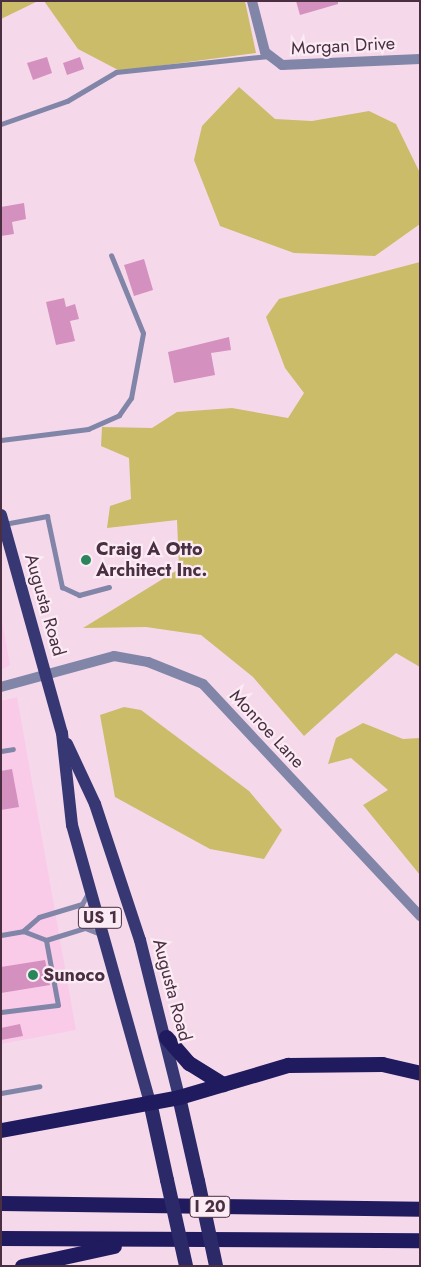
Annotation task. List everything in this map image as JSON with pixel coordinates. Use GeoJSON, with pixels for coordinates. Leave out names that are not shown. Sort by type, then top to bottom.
{"type":"FeatureCollection","features":[{"type":"Feature","properties":{"kind":"highway"},"geometry":{"type":"LineString","coordinates":[[166,1037],[189,1063],[223,1084]]}},
{"type":"Feature","properties":{"kind":"highway"},"geometry":{"type":"LineString","coordinates":[[1,1130],[179,1097],[288,1065],[382,1064],[420,1073]]}},
{"type":"Feature","properties":{"kind":"highway","name":"Augusta Road"},"geometry":{"type":"LineString","coordinates":[[179,1097],[216,1266]]}},
{"type":"Feature","properties":{"kind":"highway","name":"Augusta Road"},"geometry":{"type":"LineString","coordinates":[[150,1102],[186,1266]]}},
{"type":"Feature","properties":{"kind":"highway","name":"I 20"},"geometry":{"type":"LineString","coordinates":[[1,1203],[420,1209]]}},
{"type":"Feature","properties":{"kind":"highway","name":"I 20"},"geometry":{"type":"LineString","coordinates":[[1,1238],[420,1240]]}},
{"type":"Feature","properties":{"kind":"highway"},"geometry":{"type":"LineString","coordinates":[[22,1266],[145,1240]]}},
{"type":"Feature","properties":{"kind":"main road","name":"Augusta Road"},"geometry":{"type":"LineString","coordinates":[[2,519],[62,733],[72,825],[106,936],[150,1102]]}},
{"type":"Feature","properties":{"kind":"main road","name":"Augusta Road"},"geometry":{"type":"LineString","coordinates":[[62,733],[95,804],[166,1037],[179,1097]]}},
{"type":"Feature","properties":{"kind":"street","name":"Morgan Drive"},"geometry":{"type":"LineString","coordinates":[[252,1],[261,42],[269,56],[293,66],[420,59]]}},
{"type":"Feature","properties":{"kind":"street","name":"Monroe Lane"},"geometry":{"type":"LineString","coordinates":[[1,688],[114,656],[148,662],[203,684],[420,916]]}},
{"type":"Feature","properties":{"kind":"lane"},"geometry":{"type":"LineString","coordinates":[[1,124],[67,102],[116,72],[269,56]]}},
{"type":"Feature","properties":{"kind":"lane"},"geometry":{"type":"LineString","coordinates":[[1,440],[88,429],[119,415],[132,398],[144,333],[111,255]]}},
{"type":"Feature","properties":{"kind":"lane"},"geometry":{"type":"LineString","coordinates":[[2,519],[48,516],[62,587],[79,595],[109,587]]}},
{"type":"Feature","properties":{"kind":"lane"},"geometry":{"type":"LineString","coordinates":[[1,751],[13,748]]}},
{"type":"Feature","properties":{"kind":"lane"},"geometry":{"type":"LineString","coordinates":[[1,935],[22,931],[39,917],[82,904],[91,887]]}},
{"type":"Feature","properties":{"kind":"lane"},"geometry":{"type":"LineString","coordinates":[[22,931],[46,940],[85,928],[106,936]]}},
{"type":"Feature","properties":{"kind":"lane"},"geometry":{"type":"LineString","coordinates":[[1,1012],[58,1005],[46,940]]}},
{"type":"Feature","properties":{"kind":"lane"},"geometry":{"type":"LineString","coordinates":[[1,1092],[40,1086]]}},
{"type":"Feature","properties":{"kind":"shaded area"},"geometry":{"type":"Polygon","coordinates":[[[1,1],[38,1],[1,19],[1,1]]]}},
{"type":"Feature","properties":{"kind":"shaded area"},"geometry":{"type":"Polygon","coordinates":[[[44,1],[245,1],[256,53],[120,71],[78,49],[44,1]]]}},
{"type":"Feature","properties":{"kind":"shaded area"},"geometry":{"type":"Polygon","coordinates":[[[239,87],[275,119],[312,121],[369,111],[396,124],[420,173],[420,224],[375,256],[294,253],[220,226],[194,160],[202,126],[239,87]]]}},
{"type":"Feature","properties":{"kind":"shaded area"},"geometry":{"type":"Polygon","coordinates":[[[420,262],[420,667],[396,653],[304,736],[253,677],[201,635],[146,627],[83,628],[179,569],[177,520],[107,528],[110,506],[131,499],[129,458],[101,446],[102,427],[152,428],[177,412],[232,408],[288,418],[304,393],[285,368],[266,317],[279,299],[420,262]]]}},
{"type":"Feature","properties":{"kind":"shaded area"},"geometry":{"type":"Polygon","coordinates":[[[1,616],[10,665],[1,670],[1,616]]]}},
{"type":"Feature","properties":{"kind":"shaded area"},"geometry":{"type":"Polygon","coordinates":[[[17,697],[76,1030],[1,1044],[1,701],[17,697]]]}},
{"type":"Feature","properties":{"kind":"shaded area"},"geometry":{"type":"Polygon","coordinates":[[[124,707],[141,710],[249,791],[282,830],[264,859],[210,849],[115,797],[100,715],[124,707]]]}},
{"type":"Feature","properties":{"kind":"shaded area"},"geometry":{"type":"Polygon","coordinates":[[[363,723],[403,739],[420,738],[420,875],[363,805],[388,790],[351,758],[328,764],[336,738],[363,723]]]}},
{"type":"Feature","properties":{"kind":"building"},"geometry":{"type":"Polygon","coordinates":[[[296,1],[338,1],[338,4],[300,15],[296,1]]]}},
{"type":"Feature","properties":{"kind":"building"},"geometry":{"type":"Polygon","coordinates":[[[47,57],[52,73],[33,80],[27,63],[47,57]]]}},
{"type":"Feature","properties":{"kind":"building"},"geometry":{"type":"Polygon","coordinates":[[[80,57],[84,69],[67,75],[63,63],[80,57]]]}},
{"type":"Feature","properties":{"kind":"building"},"geometry":{"type":"Polygon","coordinates":[[[24,203],[26,219],[12,222],[14,234],[1,236],[1,207],[24,203]]]}},
{"type":"Feature","properties":{"kind":"building"},"geometry":{"type":"Polygon","coordinates":[[[144,259],[153,290],[134,296],[124,265],[144,259]]]}},
{"type":"Feature","properties":{"kind":"building"},"geometry":{"type":"Polygon","coordinates":[[[64,298],[66,307],[75,304],[79,319],[70,321],[75,341],[56,345],[46,302],[64,298]]]}},
{"type":"Feature","properties":{"kind":"building"},"geometry":{"type":"Polygon","coordinates":[[[229,337],[231,350],[211,353],[215,375],[174,383],[168,352],[229,337]]]}},
{"type":"Feature","properties":{"kind":"building"},"geometry":{"type":"Polygon","coordinates":[[[12,769],[19,807],[1,810],[1,771],[12,769]]]}},
{"type":"Feature","properties":{"kind":"building"},"geometry":{"type":"Polygon","coordinates":[[[45,960],[50,985],[1,993],[1,967],[45,960]]]}},
{"type":"Feature","properties":{"kind":"building"},"geometry":{"type":"Polygon","coordinates":[[[20,1024],[23,1036],[1,1040],[1,1028],[20,1024]]]}},
{"type":"Feature","properties":{"kind":"place","name":"Craig A Otto Architect Inc."},"geometry":{"type":"Point","coordinates":[86,560]}},
{"type":"Feature","properties":{"kind":"place","name":"Sunoco"},"geometry":{"type":"Point","coordinates":[33,975]}}]}
